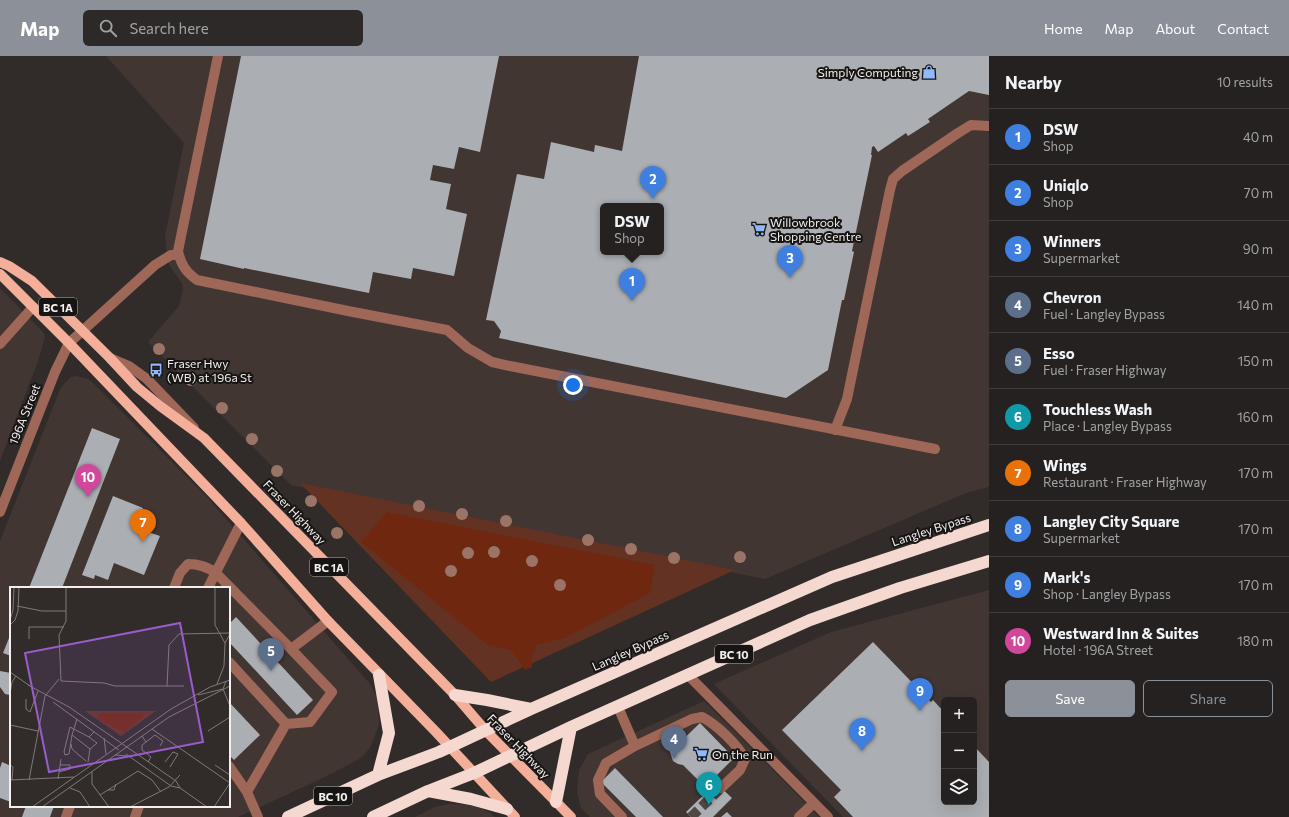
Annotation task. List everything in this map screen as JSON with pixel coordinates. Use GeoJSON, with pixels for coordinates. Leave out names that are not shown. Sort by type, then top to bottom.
{"type":"FeatureCollection","features":[{"type":"Feature","properties":{"kind":"highway","name":"Langley Bypass"},"geometry":{"type":"LineString","coordinates":[[288,817],[378,775],[439,752],[531,709],[832,577],[989,525]]}},
{"type":"Feature","properties":{"kind":"highway","name":"BC 10"},"geometry":{"type":"LineString","coordinates":[[373,817],[428,791],[474,773],[571,727],[810,620],[900,588],[989,561]]}},
{"type":"Feature","properties":{"kind":"highway"},"geometry":{"type":"LineString","coordinates":[[378,775],[389,733],[379,675]]}},
{"type":"Feature","properties":{"kind":"highway"},"geometry":{"type":"LineString","coordinates":[[454,695],[531,709]]}},
{"type":"Feature","properties":{"kind":"highway"},"geometry":{"type":"LineString","coordinates":[[556,802],[571,727]]}},
{"type":"Feature","properties":{"kind":"highway"},"geometry":{"type":"LineString","coordinates":[[428,791],[471,799],[511,813]]}},
{"type":"Feature","properties":{"kind":"main road","name":"Fraser Highway"},"geometry":{"type":"LineString","coordinates":[[0,262],[32,281],[110,358],[137,387],[204,438],[454,695],[486,731],[571,817]]}},
{"type":"Feature","properties":{"kind":"main road","name":"BC 1A"},"geometry":{"type":"LineString","coordinates":[[0,274],[69,343],[241,523],[328,621],[436,732],[511,813]]}},
{"type":"Feature","properties":{"kind":"street"},"geometry":{"type":"LineString","coordinates":[[218,56],[178,252],[180,261],[185,270],[197,280],[348,312],[447,330],[468,348],[492,362],[541,373],[935,449]]}},
{"type":"Feature","properties":{"kind":"street"},"geometry":{"type":"LineString","coordinates":[[835,430],[846,399],[893,179],[912,164],[971,125],[989,126]]}},
{"type":"Feature","properties":{"kind":"street","name":"196A Street"},"geometry":{"type":"LineString","coordinates":[[0,512],[55,372],[69,343],[155,265],[171,255],[179,255]]}},
{"type":"Feature","properties":{"kind":"street"},"geometry":{"type":"LineString","coordinates":[[0,344],[33,307]]}},
{"type":"Feature","properties":{"kind":"street"},"geometry":{"type":"LineString","coordinates":[[208,587],[241,523]]}},
{"type":"Feature","properties":{"kind":"street"},"geometry":{"type":"LineString","coordinates":[[174,587],[180,573],[188,564],[197,564],[215,572],[230,587]]}},
{"type":"Feature","properties":{"kind":"street"},"geometry":{"type":"LineString","coordinates":[[230,587],[332,692],[310,722],[286,724]]}},
{"type":"Feature","properties":{"kind":"street"},"geometry":{"type":"LineString","coordinates":[[291,649],[328,621]]}},
{"type":"Feature","properties":{"kind":"street"},"geometry":{"type":"LineString","coordinates":[[230,663],[286,724]]}},
{"type":"Feature","properties":{"kind":"street"},"geometry":{"type":"LineString","coordinates":[[688,675],[828,817]]}},
{"type":"Feature","properties":{"kind":"street"},"geometry":{"type":"LineString","coordinates":[[618,707],[635,746]]}},
{"type":"Feature","properties":{"kind":"street"},"geometry":{"type":"LineString","coordinates":[[622,817],[600,794],[598,780],[606,763],[635,746],[692,719],[702,717],[711,722],[740,751],[745,760],[740,770],[721,788]]}},
{"type":"Feature","properties":{"kind":"street"},"geometry":{"type":"LineString","coordinates":[[247,792],[286,724]]}},
{"type":"Feature","properties":{"kind":"street"},"geometry":{"type":"LineString","coordinates":[[230,767],[247,792],[258,817]]}},
{"type":"Feature","properties":{"kind":"street"},"geometry":{"type":"LineString","coordinates":[[799,817],[814,803]]}},
{"type":"Feature","properties":{"kind":"street"},"geometry":{"type":"LineString","coordinates":[[66,817],[70,807]]}},
{"type":"Feature","properties":{"kind":"street"},"geometry":{"type":"LineString","coordinates":[[135,817],[139,807]]}},
{"type":"Feature","properties":{"kind":"shaded area"},"geometry":{"type":"Polygon","coordinates":[[[106,56],[989,56],[989,487],[966,493],[765,579],[291,485],[148,342],[179,306],[183,290],[182,283],[169,264],[165,236],[184,143],[106,56]]]}},
{"type":"Feature","properties":{"kind":"shaded area"},"geometry":{"type":"Polygon","coordinates":[[[0,288],[43,332],[45,337],[38,361],[0,461],[0,288]]]}},
{"type":"Feature","properties":{"kind":"shaded area"},"geometry":{"type":"Polygon","coordinates":[[[76,376],[88,379],[94,384],[206,496],[370,684],[377,697],[379,723],[370,748],[361,758],[327,776],[238,817],[0,817],[0,541],[61,387],[71,377],[76,376]]]}},
{"type":"Feature","properties":{"kind":"shaded area"},"geometry":{"type":"Polygon","coordinates":[[[300,483],[735,570],[491,682],[300,483]]]}},
{"type":"Feature","properties":{"kind":"shaded area"},"geometry":{"type":"Polygon","coordinates":[[[387,512],[655,565],[650,593],[565,638],[536,645],[532,657],[532,667],[525,670],[511,650],[488,645],[361,542],[387,512]]]}},
{"type":"Feature","properties":{"kind":"shaded area"},"geometry":{"type":"Polygon","coordinates":[[[989,590],[989,817],[843,817],[714,684],[831,632],[989,590]]]}},
{"type":"Feature","properties":{"kind":"shaded area"},"geometry":{"type":"Polygon","coordinates":[[[704,701],[819,817],[590,817],[581,808],[577,792],[579,770],[588,754],[704,701]]]}},
{"type":"Feature","properties":{"kind":"shaded area"},"geometry":{"type":"Polygon","coordinates":[[[449,804],[470,805],[480,808],[495,817],[415,817],[435,807],[449,804]]]}},
{"type":"Feature","properties":{"kind":"building"},"geometry":{"type":"Polygon","coordinates":[[[241,56],[499,56],[480,152],[459,147],[454,169],[433,165],[430,180],[451,184],[446,209],[467,214],[454,276],[413,268],[411,279],[373,272],[369,293],[200,259],[241,56]]]}},
{"type":"Feature","properties":{"kind":"building","name":"Willowbrook Shopping Centre"},"geometry":{"type":"Polygon","coordinates":[[[639,56],[989,56],[989,95],[969,91],[928,119],[930,122],[908,136],[906,133],[878,152],[874,146],[872,147],[872,155],[852,251],[854,252],[844,300],[842,300],[828,370],[786,398],[499,338],[501,331],[494,321],[486,320],[517,174],[544,179],[551,142],[594,152],[595,145],[622,151],[639,56]]]}},
{"type":"Feature","properties":{"kind":"building"},"geometry":{"type":"Polygon","coordinates":[[[92,428],[120,439],[62,587],[29,587],[92,428]]]}},
{"type":"Feature","properties":{"kind":"building"},"geometry":{"type":"Polygon","coordinates":[[[113,496],[143,508],[138,522],[147,525],[145,531],[160,536],[144,575],[114,563],[108,580],[95,575],[94,579],[82,575],[113,496]]]}},
{"type":"Feature","properties":{"kind":"building"},"geometry":{"type":"Polygon","coordinates":[[[236,617],[313,700],[297,715],[230,643],[230,623],[236,617]]]}},
{"type":"Feature","properties":{"kind":"building"},"geometry":{"type":"Polygon","coordinates":[[[10,636],[10,656],[3,653],[10,636]]]}},
{"type":"Feature","properties":{"kind":"building"},"geometry":{"type":"Polygon","coordinates":[[[873,642],[931,702],[933,700],[941,709],[941,805],[977,805],[977,749],[989,762],[989,817],[853,817],[834,797],[841,790],[782,730],[873,642]]]}},
{"type":"Feature","properties":{"kind":"building"},"geometry":{"type":"Polygon","coordinates":[[[0,671],[10,673],[10,695],[5,694],[0,687],[0,671]]]}},
{"type":"Feature","properties":{"kind":"building"},"geometry":{"type":"Polygon","coordinates":[[[230,703],[260,735],[234,760],[230,756],[230,703]]]}},
{"type":"Feature","properties":{"kind":"building","name":"On the Run"},"geometry":{"type":"Polygon","coordinates":[[[700,723],[734,758],[705,787],[683,765],[673,761],[670,752],[700,723]]]}},
{"type":"Feature","properties":{"kind":"building"},"geometry":{"type":"Polygon","coordinates":[[[2,762],[10,766],[10,802],[0,798],[0,768],[2,762]]]}},
{"type":"Feature","properties":{"kind":"building"},"geometry":{"type":"Polygon","coordinates":[[[615,768],[663,817],[636,817],[601,782],[615,768]]]}},
{"type":"Feature","properties":{"kind":"building"},"geometry":{"type":"Polygon","coordinates":[[[716,783],[732,798],[713,817],[691,817],[686,812],[716,783]]]}},
{"type":"Feature","properties":{"kind":"building"},"geometry":{"type":"Polygon","coordinates":[[[26,807],[54,807],[50,817],[22,817],[26,807]]]}},
{"type":"Feature","properties":{"kind":"building"},"geometry":{"type":"Polygon","coordinates":[[[727,812],[732,817],[721,817],[727,812]]]}},
{"type":"Feature","properties":{"kind":"tunnel"},"geometry":{"type":"LineString","coordinates":[[691,817],[721,788]]}},
{"type":"Feature","properties":{"kind":"place","name":"Simply Computing"},"geometry":{"type":"Point","coordinates":[929,72]}},
{"type":"Feature","properties":{"kind":"place","name":"Uniqlo"},"geometry":{"type":"Point","coordinates":[653,199]}},
{"type":"Feature","properties":{"kind":"place","name":"Willowbrook Shopping Centre"},"geometry":{"type":"Point","coordinates":[759,229]}},
{"type":"Feature","properties":{"kind":"place","name":"Winners"},"geometry":{"type":"Point","coordinates":[790,278]}},
{"type":"Feature","properties":{"kind":"place","name":"DSW"},"geometry":{"type":"Point","coordinates":[632,301]}},
{"type":"Feature","properties":{"kind":"place","name":"Fraser Hwy (WB) at 196a St"},"geometry":{"type":"Point","coordinates":[156,370]}},
{"type":"Feature","properties":{"kind":"place","name":"Westward Inn & Suites"},"geometry":{"type":"Point","coordinates":[88,497]}},
{"type":"Feature","properties":{"kind":"place","name":"Wings"},"geometry":{"type":"Point","coordinates":[143,542]}},
{"type":"Feature","properties":{"kind":"place","name":"Esso"},"geometry":{"type":"Point","coordinates":[271,671]}},
{"type":"Feature","properties":{"kind":"place","name":"Mark's"},"geometry":{"type":"Point","coordinates":[920,711]}},
{"type":"Feature","properties":{"kind":"place","name":"Langley City Square"},"geometry":{"type":"Point","coordinates":[862,751]}},
{"type":"Feature","properties":{"kind":"place","name":"On the Run"},"geometry":{"type":"Point","coordinates":[701,754]}},
{"type":"Feature","properties":{"kind":"place","name":"Chevron"},"geometry":{"type":"Point","coordinates":[674,759]}},
{"type":"Feature","properties":{"kind":"place","name":"Touchless Wash"},"geometry":{"type":"Point","coordinates":[709,805]}}]}
